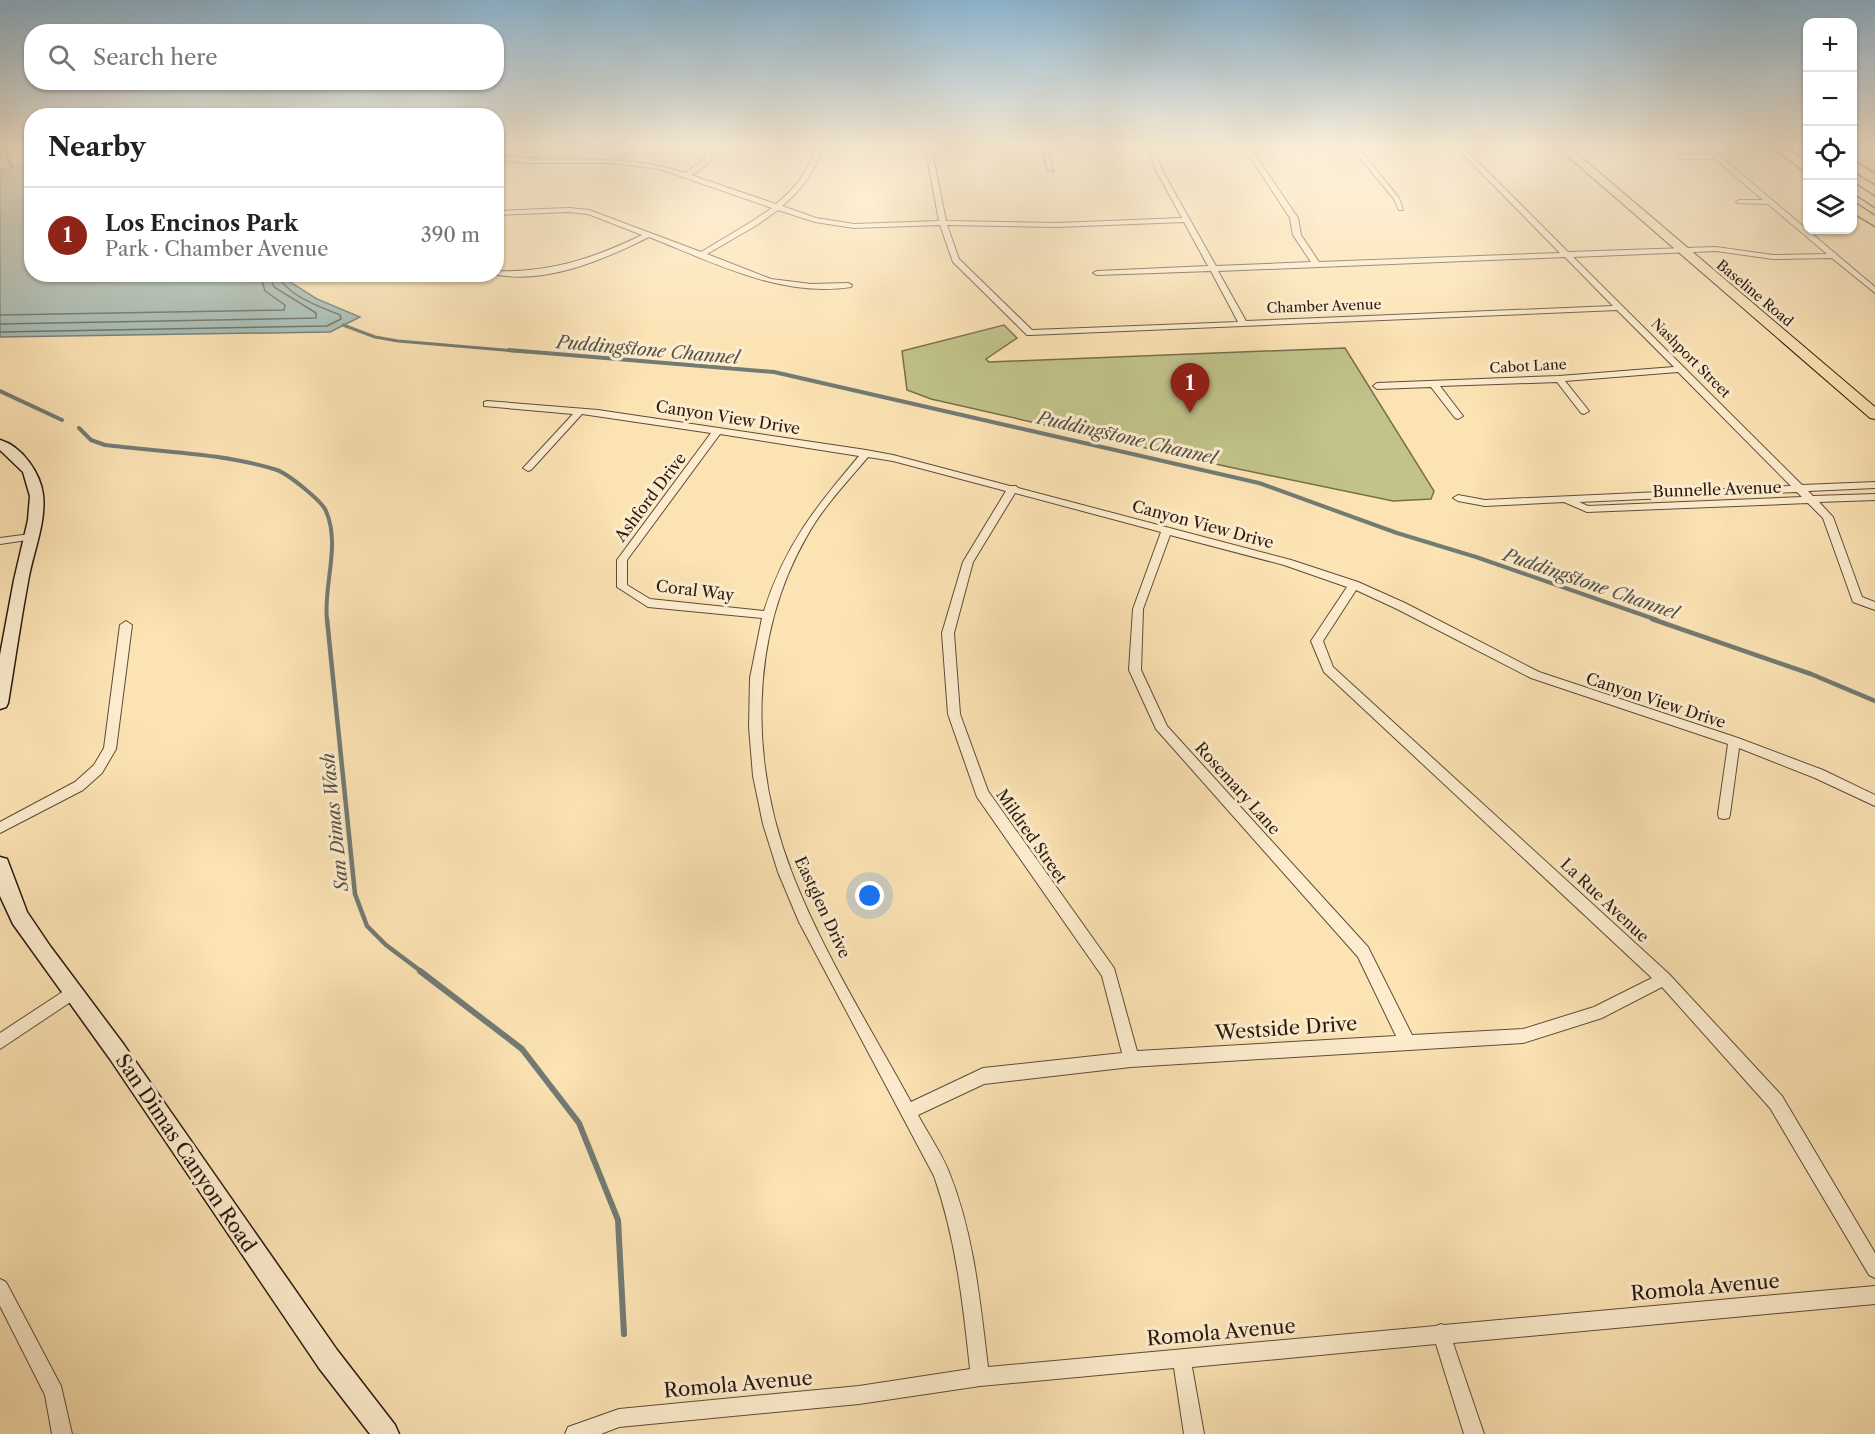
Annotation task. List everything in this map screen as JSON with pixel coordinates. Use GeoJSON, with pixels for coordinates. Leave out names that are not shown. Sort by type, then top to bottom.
{"type":"FeatureCollection","features":[{"type":"Feature","properties":{"kind":"highway"},"geometry":{"type":"LineString","coordinates":[[1863,213],[1875,222]]}},
{"type":"Feature","properties":{"kind":"main road","name":"Baseline Road"},"geometry":{"type":"LineString","coordinates":[[1639,213],[1875,415]]}},
{"type":"Feature","properties":{"kind":"street"},"geometry":{"type":"LineString","coordinates":[[591,213],[770,281],[788,285],[848,285]]}},
{"type":"Feature","properties":{"kind":"street"},"geometry":{"type":"LineString","coordinates":[[701,255],[769,213]]}},
{"type":"Feature","properties":{"kind":"street"},"geometry":{"type":"LineString","coordinates":[[795,213],[815,220],[855,226],[943,223],[1057,225],[1186,220]]}},
{"type":"Feature","properties":{"kind":"street"},"geometry":{"type":"LineString","coordinates":[[941,213],[943,223]]}},
{"type":"Feature","properties":{"kind":"street"},"geometry":{"type":"LineString","coordinates":[[1182,213],[1242,323]]}},
{"type":"Feature","properties":{"kind":"street"},"geometry":{"type":"LineString","coordinates":[[1291,213],[1294,218],[1297,235],[1316,264]]}},
{"type":"Feature","properties":{"kind":"street","name":"Nashport Street"},"geometry":{"type":"LineString","coordinates":[[1524,213],[1828,517],[1857,598],[1875,606]]}},
{"type":"Feature","properties":{"kind":"street"},"geometry":{"type":"LineString","coordinates":[[1783,213],[1875,291]]}},
{"type":"Feature","properties":{"kind":"street","name":"Chamber Avenue"},"geometry":{"type":"LineString","coordinates":[[943,223],[956,260],[1030,333],[1618,309]]}},
{"type":"Feature","properties":{"kind":"street"},"geometry":{"type":"LineString","coordinates":[[504,273],[570,268],[607,255],[650,234]]}},
{"type":"Feature","properties":{"kind":"street"},"geometry":{"type":"LineString","coordinates":[[1097,273],[1716,249],[1773,256],[1834,256]]}},
{"type":"Feature","properties":{"kind":"street","name":"Cabot Lane"},"geometry":{"type":"LineString","coordinates":[[1377,386],[1559,379],[1681,369]]}},
{"type":"Feature","properties":{"kind":"street"},"geometry":{"type":"LineString","coordinates":[[1559,379],[1584,411]]}},
{"type":"Feature","properties":{"kind":"street"},"geometry":{"type":"LineString","coordinates":[[1434,384],[1458,416]]}},
{"type":"Feature","properties":{"kind":"street","name":"Canyon View Drive"},"geometry":{"type":"LineString","coordinates":[[487,404],[580,411],[866,453],[925,465],[1287,561],[1354,585],[1401,606],[1535,675],[1734,741],[1819,774],[1875,801]]}},
{"type":"Feature","properties":{"kind":"street"},"geometry":{"type":"LineString","coordinates":[[528,468],[580,411]]}},
{"type":"Feature","properties":{"kind":"street","name":"Ashford Drive"},"geometry":{"type":"LineString","coordinates":[[622,587],[622,560],[718,430]]}},
{"type":"Feature","properties":{"kind":"street"},"geometry":{"type":"LineString","coordinates":[[0,444],[21,459],[30,471],[35,486],[35,523],[30,537],[0,702]]}},
{"type":"Feature","properties":{"kind":"street","name":"Eastglen Drive"},"geometry":{"type":"LineString","coordinates":[[866,453],[814,517],[800,538],[782,575],[768,615],[758,659],[753,710],[755,752],[762,796],[779,855],[804,918],[942,1174],[965,1247],[980,1377]]}},
{"type":"Feature","properties":{"kind":"street","name":"Bunnelle Avenue"},"geometry":{"type":"LineString","coordinates":[[1458,498],[1485,502],[1875,485]]}},
{"type":"Feature","properties":{"kind":"street","name":"Mildred Street"},"geometry":{"type":"LineString","coordinates":[[1013,488],[968,562],[948,633],[954,714],[982,793],[1109,973],[1131,1059]]}},
{"type":"Feature","properties":{"kind":"street","name":"Bunnelle Avenue"},"geometry":{"type":"LineString","coordinates":[[1564,498],[1587,509],[1875,497]]}},
{"type":"Feature","properties":{"kind":"street","name":"Rosemary Lane"},"geometry":{"type":"LineString","coordinates":[[1167,530],[1138,609],[1135,670],[1162,729],[1364,952],[1407,1042]]}},
{"type":"Feature","properties":{"kind":"street"},"geometry":{"type":"LineString","coordinates":[[0,541],[30,537]]}},
{"type":"Feature","properties":{"kind":"street","name":"La Rue Avenue"},"geometry":{"type":"LineString","coordinates":[[1354,585],[1317,641],[1328,669],[1665,979],[1776,1102],[1875,1269]]}},
{"type":"Feature","properties":{"kind":"street","name":"Coral Way"},"geometry":{"type":"LineString","coordinates":[[622,587],[648,603],[768,615]]}},
{"type":"Feature","properties":{"kind":"street"},"geometry":{"type":"LineString","coordinates":[[0,828],[79,786],[98,769],[110,749],[126,625]]}},
{"type":"Feature","properties":{"kind":"street"},"geometry":{"type":"LineString","coordinates":[[1724,814],[1734,741]]}},
{"type":"Feature","properties":{"kind":"street","name":"San Dimas Canyon Road"},"geometry":{"type":"LineString","coordinates":[[0,864],[9,895],[21,918],[328,1359],[386,1434]]}},
{"type":"Feature","properties":{"kind":"street","name":"Westside Drive"},"geometry":{"type":"LineString","coordinates":[[907,1112],[983,1076],[1131,1059],[1523,1036],[1597,1013],[1665,979]]}},
{"type":"Feature","properties":{"kind":"street"},"geometry":{"type":"LineString","coordinates":[[0,1042],[73,992]]}},
{"type":"Feature","properties":{"kind":"street","name":"Romola Avenue"},"geometry":{"type":"LineString","coordinates":[[575,1434],[619,1418],[859,1395],[980,1377],[1875,1295]]}},
{"type":"Feature","properties":{"kind":"street"},"geometry":{"type":"LineString","coordinates":[[2,1297],[54,1393],[62,1434]]}},
{"type":"Feature","properties":{"kind":"street"},"geometry":{"type":"LineString","coordinates":[[1442,1333],[1474,1434]]}},
{"type":"Feature","properties":{"kind":"street"},"geometry":{"type":"LineString","coordinates":[[1181,1358],[1194,1434]]}},
{"type":"Feature","properties":{"kind":"green space"},"geometry":{"type":"Polygon","coordinates":[[[1004,325],[1017,338],[986,359],[989,362],[1345,348],[1434,491],[1431,499],[1393,501],[1229,467],[931,399],[907,390],[902,351],[1004,325]]]}},
{"type":"Feature","properties":{"kind":"water"},"geometry":{"type":"Polygon","coordinates":[[[0,213],[24,213],[24,282],[290,282],[317,299],[360,317],[330,332],[0,337],[0,213]]]}},
{"type":"Feature","properties":{"kind":"waterway","name":"Puddingstone Channel"},"geometry":{"type":"LineString","coordinates":[[343,325],[375,337],[398,341],[527,352]]}},
{"type":"Feature","properties":{"kind":"waterway","name":"Puddingstone Channel"},"geometry":{"type":"LineString","coordinates":[[509,350],[774,372],[1259,483],[1397,533],[1476,557],[1657,620]]}},
{"type":"Feature","properties":{"kind":"waterway","name":"San Dimas Wash"},"geometry":{"type":"LineString","coordinates":[[0,391],[62,420]]}},
{"type":"Feature","properties":{"kind":"waterway","name":"San Dimas Wash"},"geometry":{"type":"LineString","coordinates":[[79,428],[91,440],[105,445],[192,454],[256,464],[282,472],[296,482],[323,507],[330,524],[332,552],[327,593],[327,620]]}},
{"type":"Feature","properties":{"kind":"waterway","name":"San Dimas Wash"},"geometry":{"type":"LineString","coordinates":[[327,619],[355,894],[367,926],[386,945],[422,972]]}},
{"type":"Feature","properties":{"kind":"waterway","name":"Puddingstone Channel"},"geometry":{"type":"LineString","coordinates":[[1652,619],[1811,674],[1875,701]]}},
{"type":"Feature","properties":{"kind":"waterway","name":"San Dimas Wash"},"geometry":{"type":"LineString","coordinates":[[420,971],[522,1049],[579,1123],[618,1220],[624,1334]]}},
{"type":"Feature","properties":{"kind":"place","name":"Los Encinos Park"},"geometry":{"type":"Point","coordinates":[1190,413]}}]}
